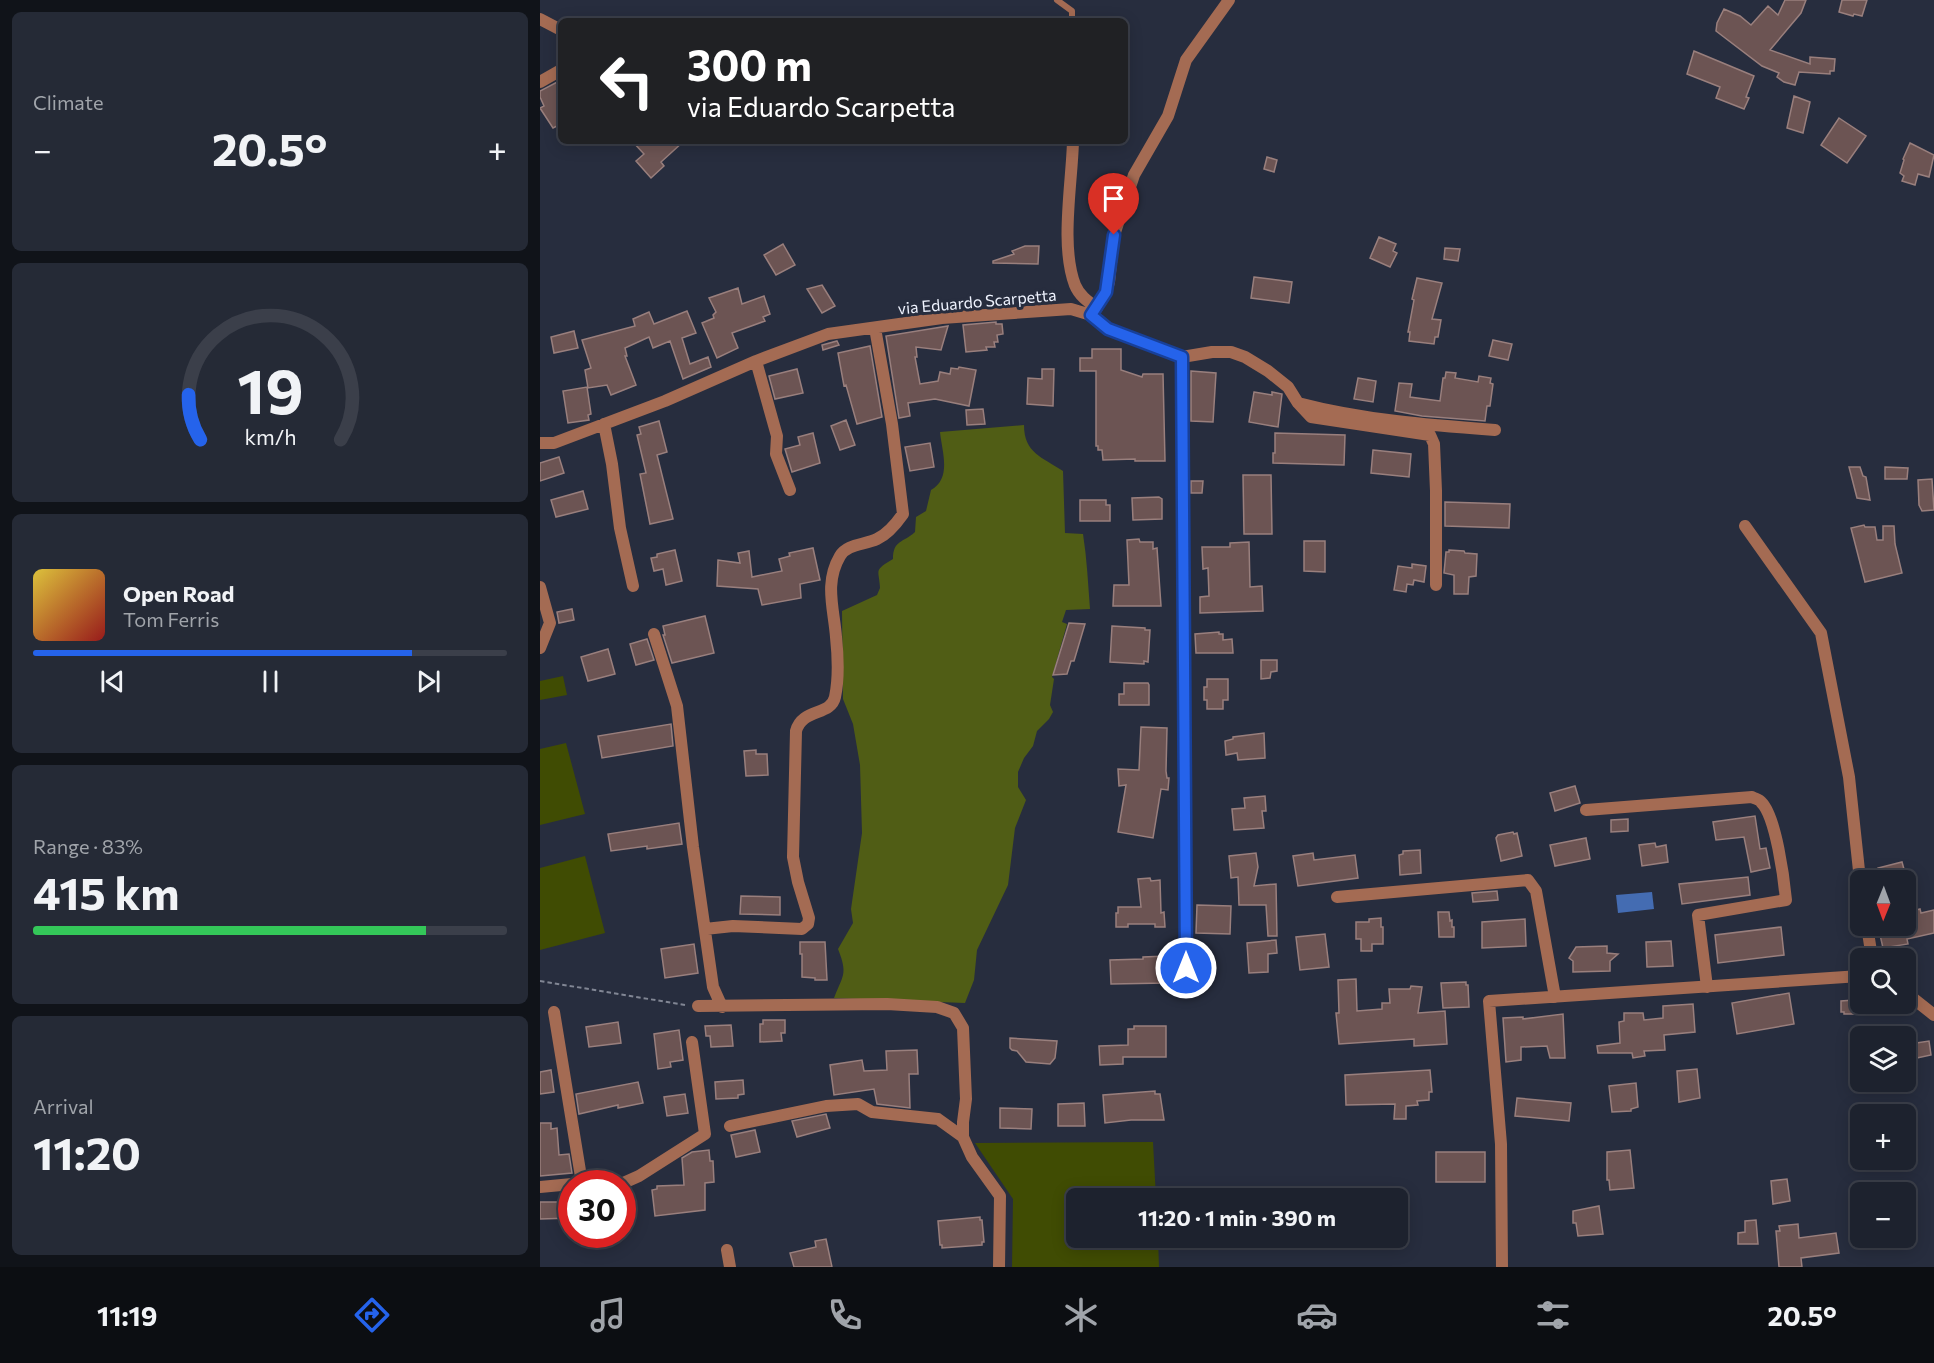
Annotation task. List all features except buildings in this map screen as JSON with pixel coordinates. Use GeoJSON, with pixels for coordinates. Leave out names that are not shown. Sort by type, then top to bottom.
{"type":"FeatureCollection","features":[{"type":"Feature","properties":{"kind":"street"},"geometry":{"type":"LineString","coordinates":[[1073,144],[1069,205],[1071,270],[1075,286],[1094,311],[1106,292],[1114,235],[1134,175],[1168,116],[1186,60],[1229,0]]}},
{"type":"Feature","properties":{"kind":"street"},"geometry":{"type":"LineString","coordinates":[[540,19],[558,28]]}},
{"type":"Feature","properties":{"kind":"street"},"geometry":{"type":"LineString","coordinates":[[540,82],[558,72]]}},
{"type":"Feature","properties":{"kind":"street","name":"via Eduardo Scarpetta"},"geometry":{"type":"LineString","coordinates":[[540,443],[554,443],[665,401],[756,361],[828,334],[942,318],[1025,311],[1071,309],[1094,311],[1108,329],[1182,357]]}},
{"type":"Feature","properties":{"kind":"street"},"geometry":{"type":"LineString","coordinates":[[705,929],[733,926],[802,929],[808,924],[809,918],[793,856],[796,731],[798,723],[804,716],[825,709],[834,701],[837,683],[837,637],[830,602],[838,559],[844,549],[878,539],[894,527],[903,514],[892,424],[875,328]]}},
{"type":"Feature","properties":{"kind":"street"},"geometry":{"type":"LineString","coordinates":[[1186,968],[1182,357],[1212,352],[1231,352],[1245,357],[1268,371],[1288,387],[1311,417],[1430,435],[1434,444],[1436,479],[1436,585]]}},
{"type":"Feature","properties":{"kind":"street"},"geometry":{"type":"LineString","coordinates":[[756,361],[777,436],[776,454],[790,490]]}},
{"type":"Feature","properties":{"kind":"street"},"geometry":{"type":"LineString","coordinates":[[1298,403],[1348,416],[1495,430]]}},
{"type":"Feature","properties":{"kind":"street"},"geometry":{"type":"LineString","coordinates":[[604,424],[612,464],[620,528],[633,586]]}},
{"type":"Feature","properties":{"kind":"street"},"geometry":{"type":"LineString","coordinates":[[1745,526],[1821,633],[1849,777],[1859,870]]}},
{"type":"Feature","properties":{"kind":"street"},"geometry":{"type":"LineString","coordinates":[[540,587],[550,623],[540,648]]}},
{"type":"Feature","properties":{"kind":"street"},"geometry":{"type":"LineString","coordinates":[[654,634],[677,706],[693,847],[713,987],[722,1007]]}},
{"type":"Feature","properties":{"kind":"street"},"geometry":{"type":"LineString","coordinates":[[1586,810],[1752,797],[1762,802],[1782,858],[1786,900],[1698,915],[1707,987]]}},
{"type":"Feature","properties":{"kind":"street"},"geometry":{"type":"LineString","coordinates":[[1337,897],[1528,880],[1536,891],[1555,997]]}},
{"type":"Feature","properties":{"kind":"street"},"geometry":{"type":"LineString","coordinates":[[1502,1267],[1501,1144],[1489,1001],[1850,977]]}},
{"type":"Feature","properties":{"kind":"street"},"geometry":{"type":"LineString","coordinates":[[1916,1001],[1934,1016]]}},
{"type":"Feature","properties":{"kind":"street"},"geometry":{"type":"LineString","coordinates":[[698,1006],[886,1004],[937,1006],[954,1013],[963,1028],[966,1099],[963,1137],[972,1157],[1000,1196],[999,1267]]}},
{"type":"Feature","properties":{"kind":"street"},"geometry":{"type":"LineString","coordinates":[[554,1012],[580,1170]]}},
{"type":"Feature","properties":{"kind":"street"},"geometry":{"type":"LineString","coordinates":[[636,1177],[705,1134],[692,1042]]}},
{"type":"Feature","properties":{"kind":"street"},"geometry":{"type":"LineString","coordinates":[[730,1126],[826,1106],[858,1104],[872,1112],[938,1119],[963,1137]]}},
{"type":"Feature","properties":{"kind":"street"},"geometry":{"type":"LineString","coordinates":[[540,1187],[558,1185]]}},
{"type":"Feature","properties":{"kind":"street"},"geometry":{"type":"LineString","coordinates":[[727,1250],[730,1267]]}},
{"type":"Feature","properties":{"kind":"lane"},"geometry":{"type":"LineString","coordinates":[[1058,0],[1072,11],[1072,18]]}},
{"type":"Feature","properties":{"kind":"path"},"geometry":{"type":"LineString","coordinates":[[540,981],[661,1002],[698,1006]]}},
{"type":"Feature","properties":{"kind":"green space"},"geometry":{"type":"Polygon","coordinates":[[[1024,425],[1027,442],[1031,448],[1041,458],[1063,471],[1065,533],[1083,534],[1090,609],[1066,610],[1062,622],[1067,624],[1052,677],[1054,679],[1050,705],[1053,712],[1037,731],[1033,746],[1018,772],[1018,787],[1026,800],[1015,828],[1008,885],[977,950],[974,980],[965,1003],[834,998],[844,969],[838,949],[853,923],[851,909],[862,833],[860,765],[853,724],[843,699],[842,611],[877,595],[880,588],[878,574],[880,568],[893,559],[897,545],[915,532],[916,517],[926,511],[931,490],[942,479],[944,472],[940,432],[1024,425]]]}},
{"type":"Feature","properties":{"kind":"green space"},"geometry":{"type":"Polygon","coordinates":[[[563,676],[567,695],[540,700],[540,681],[563,676]]]}},
{"type":"Feature","properties":{"kind":"green space"},"geometry":{"type":"Polygon","coordinates":[[[566,743],[585,814],[540,825],[540,749],[566,743]]]}},
{"type":"Feature","properties":{"kind":"green space"},"geometry":{"type":"Polygon","coordinates":[[[585,856],[605,933],[540,950],[540,868],[585,856]]]}},
{"type":"Feature","properties":{"kind":"green space"},"geometry":{"type":"Polygon","coordinates":[[[1153,1142],[1155,1188],[1066,1188],[1066,1248],[1158,1248],[1159,1267],[1012,1267],[1013,1199],[975,1143],[1153,1142]]]}},
{"type":"Feature","properties":{"kind":"water"},"geometry":{"type":"Polygon","coordinates":[[[1652,892],[1654,909],[1618,913],[1616,895],[1652,892]]]}},
{"type":"Feature","properties":{"kind":"route"},"geometry":{"type":"LineString","coordinates":[[1114,235],[1109,282],[1106,292],[1091,315],[1108,329],[1182,357],[1186,968]]}}]}
